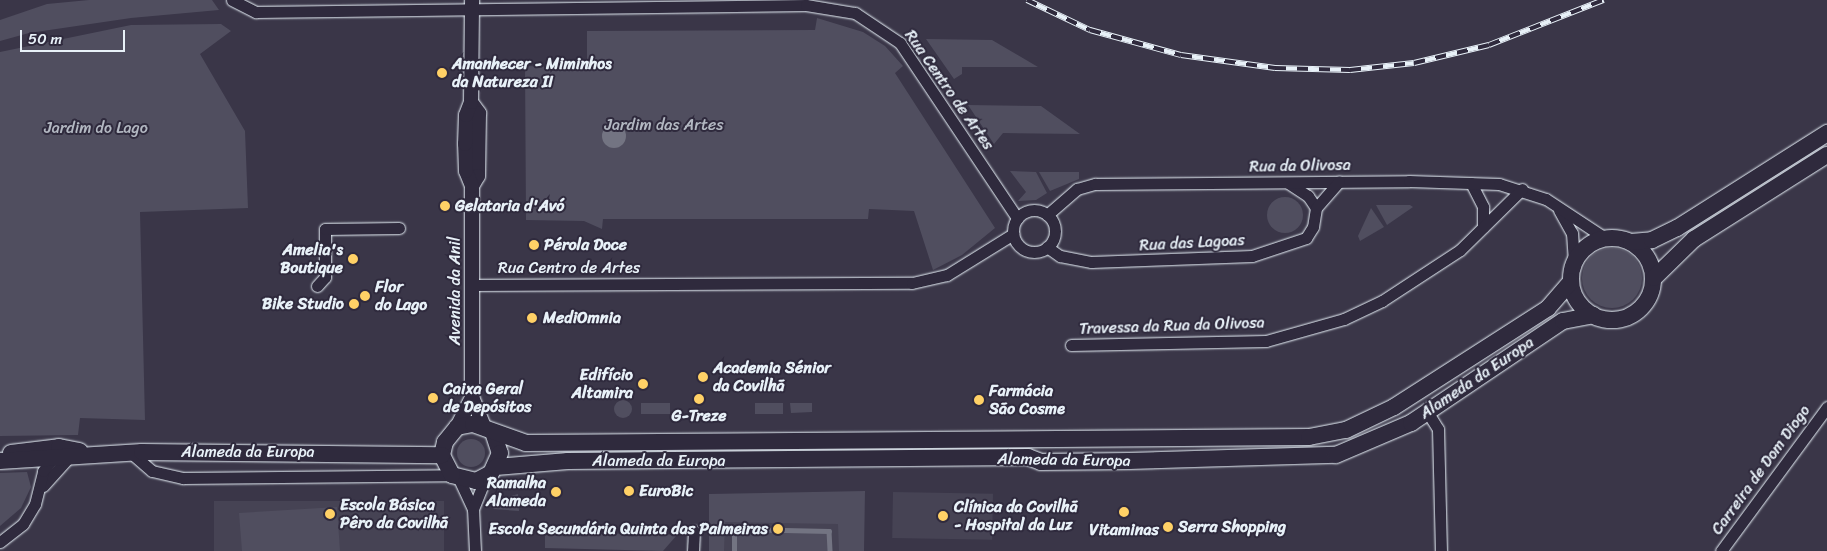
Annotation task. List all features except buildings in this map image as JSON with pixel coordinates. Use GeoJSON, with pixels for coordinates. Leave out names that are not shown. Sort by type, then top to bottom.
{"type":"FeatureCollection","features":[{"type":"Feature","properties":{"kind":"main road"},"geometry":{"type":"LineString","coordinates":[[1593,315],[1578,301],[1571,282],[1574,262],[1587,246],[1605,238],[1631,242],[1671,232],[1827,133]]}},
{"type":"Feature","properties":{"kind":"main road","name":"Alameda da Europa"},"geometry":{"type":"LineString","coordinates":[[491,472],[526,462],[1295,459],[1358,449],[1428,413],[1563,321],[1593,315],[1616,320],[1638,311],[1647,301],[1654,278],[1694,239],[1827,155]]}},
{"type":"Feature","properties":{"kind":"main road"},"geometry":{"type":"LineString","coordinates":[[1631,242],[1647,256],[1654,278]]}},
{"type":"Feature","properties":{"kind":"main road","name":"Alameda da Europa"},"geometry":{"type":"LineString","coordinates":[[489,430],[542,444],[1309,436],[1346,430],[1394,407],[1548,308],[1571,282]]}},
{"type":"Feature","properties":{"kind":"main road"},"geometry":{"type":"LineString","coordinates":[[457,427],[489,430],[500,453],[491,472],[455,477],[442,455],[445,442],[457,427]]}},
{"type":"Feature","properties":{"kind":"main road","name":"Alameda da Europa"},"geometry":{"type":"LineString","coordinates":[[0,455],[75,447],[84,453]]}},
{"type":"Feature","properties":{"kind":"main road","name":"Alameda da Europa"},"geometry":{"type":"LineString","coordinates":[[0,461],[32,462],[60,459],[84,453],[130,452],[442,455]]}},
{"type":"Feature","properties":{"kind":"street","name":"Rua Centro de Artes"},"geometry":{"type":"LineString","coordinates":[[232,0],[256,12],[472,5],[626,4],[806,5],[855,13],[875,23],[900,43],[1017,218]]}},
{"type":"Feature","properties":{"kind":"street","name":"Avenida da Anil"},"geometry":{"type":"LineString","coordinates":[[457,427],[472,397],[472,186],[466,171],[465,144],[466,115],[472,102],[472,5]]}},
{"type":"Feature","properties":{"kind":"street","name":"Rua da Olivosa"},"geometry":{"type":"LineString","coordinates":[[1047,215],[1063,198],[1086,185],[1339,182],[1471,183],[1522,188],[1605,238]]}},
{"type":"Feature","properties":{"kind":"street","name":"Rua das Lagoas"},"geometry":{"type":"LineString","coordinates":[[1046,247],[1060,256],[1091,262],[1224,261],[1306,238],[1316,208],[1339,182]]}},
{"type":"Feature","properties":{"kind":"street"},"geometry":{"type":"LineString","coordinates":[[1288,183],[1308,196],[1316,208]]}},
{"type":"Feature","properties":{"kind":"street"},"geometry":{"type":"LineString","coordinates":[[1471,183],[1482,207],[1483,227]]}},
{"type":"Feature","properties":{"kind":"street","name":"Travessa da Rua da Olivosa"},"geometry":{"type":"LineString","coordinates":[[1071,345],[1266,341],[1303,332],[1382,301],[1460,250],[1522,188]]}},
{"type":"Feature","properties":{"kind":"street"},"geometry":{"type":"LineString","coordinates":[[1558,208],[1572,233],[1574,262]]}},
{"type":"Feature","properties":{"kind":"street"},"geometry":{"type":"LineString","coordinates":[[1032,210],[1047,215],[1055,232],[1046,247],[1029,251],[1013,234],[1017,218],[1032,210]]}},
{"type":"Feature","properties":{"kind":"street"},"geometry":{"type":"LineString","coordinates":[[317,286],[324,277],[325,229],[399,228]]}},
{"type":"Feature","properties":{"kind":"street","name":"Rua Centro de Artes"},"geometry":{"type":"LineString","coordinates":[[472,285],[912,283],[947,275],[1013,234]]}},
{"type":"Feature","properties":{"kind":"street","name":"Avenida da Anil"},"geometry":{"type":"LineString","coordinates":[[472,397],[489,430]]}},
{"type":"Feature","properties":{"kind":"street","name":"Carreira de Dom Diogo"},"geometry":{"type":"LineString","coordinates":[[1721,551],[1827,407]]}},
{"type":"Feature","properties":{"kind":"street"},"geometry":{"type":"LineString","coordinates":[[1428,413],[1438,429],[1441,551]]}},
{"type":"Feature","properties":{"kind":"street"},"geometry":{"type":"LineString","coordinates":[[130,452],[152,471],[183,478],[455,477],[473,509],[475,551]]}},
{"type":"Feature","properties":{"kind":"street"},"geometry":{"type":"LineString","coordinates":[[42,486],[43,471],[60,459]]}},
{"type":"Feature","properties":{"kind":"street"},"geometry":{"type":"LineString","coordinates":[[0,542],[23,524],[42,486],[60,459]]}},
{"type":"Feature","properties":{"kind":"street"},"geometry":{"type":"LineString","coordinates":[[32,462],[42,486]]}},
{"type":"Feature","properties":{"kind":"street"},"geometry":{"type":"LineString","coordinates":[[473,509],[491,472]]}},
{"type":"Feature","properties":{"kind":"street"},"geometry":{"type":"LineString","coordinates":[[693,551],[694,531]]}},
{"type":"Feature","properties":{"kind":"shaded area","name":"Clínica da Covilhã - Hospital da Luz"},"geometry":{"type":"Polygon","coordinates":[[[893,492],[993,494],[992,540],[892,538],[893,492]]]}},
{"type":"Feature","properties":{"kind":"shaded area","name":"Escola Básica Pêro da Covilhã"},"geometry":{"type":"Polygon","coordinates":[[[214,501],[444,501],[444,551],[214,551],[214,501]]]}},
{"type":"Feature","properties":{"kind":"shaded area","name":"Escola Secundária Quinta das Palmeiras"},"geometry":{"type":"Polygon","coordinates":[[[709,506],[846,506],[846,551],[709,551],[709,506]]]}},
{"type":"Feature","properties":{"kind":"green space"},"geometry":{"type":"Polygon","coordinates":[[[89,0],[212,0],[219,10],[131,18],[29,33],[0,41],[0,20],[47,4],[89,0]]]}},
{"type":"Feature","properties":{"kind":"green space","name":"Jardim das Artes"},"geometry":{"type":"Polygon","coordinates":[[[817,18],[863,32],[885,46],[903,66],[895,73],[995,228],[962,255],[933,270],[914,211],[869,209],[868,219],[603,219],[602,229],[584,221],[526,220],[525,66],[587,68],[587,31],[815,30],[817,18]]]}},
{"type":"Feature","properties":{"kind":"green space","name":"Jardim do Lago"},"geometry":{"type":"Polygon","coordinates":[[[221,24],[231,31],[200,54],[245,131],[248,208],[140,212],[145,420],[80,418],[78,435],[0,436],[0,52],[131,25],[221,24]]]}},
{"type":"Feature","properties":{"kind":"green space"},"geometry":{"type":"Polygon","coordinates":[[[926,39],[992,40],[1038,67],[962,67],[962,74],[954,79],[926,39]]]}},
{"type":"Feature","properties":{"kind":"green space"},"geometry":{"type":"Polygon","coordinates":[[[968,105],[1041,106],[1080,134],[1003,133],[994,144],[968,105]]]}},
{"type":"Feature","properties":{"kind":"green space"},"geometry":{"type":"Polygon","coordinates":[[[1010,171],[1036,172],[1047,193],[1036,200],[1018,201],[1026,192],[1010,171]]]}},
{"type":"Feature","properties":{"kind":"green space"},"geometry":{"type":"Polygon","coordinates":[[[1039,172],[1079,172],[1079,179],[1050,191],[1039,172]]]}},
{"type":"Feature","properties":{"kind":"green space"},"geometry":{"type":"Polygon","coordinates":[[[1285,197],[1292,198],[1298,202],[1302,208],[1302,222],[1298,228],[1292,232],[1285,233],[1278,232],[1272,228],[1268,222],[1267,215],[1268,208],[1272,202],[1278,198],[1285,197]]]}},
{"type":"Feature","properties":{"kind":"green space"},"geometry":{"type":"Polygon","coordinates":[[[1376,205],[1410,205],[1413,207],[1387,225],[1376,205]]]}},
{"type":"Feature","properties":{"kind":"green space"},"geometry":{"type":"Polygon","coordinates":[[[1371,208],[1384,227],[1360,241],[1358,236],[1371,208]]]}},
{"type":"Feature","properties":{"kind":"green space"},"geometry":{"type":"Polygon","coordinates":[[[1612,248],[1629,253],[1637,261],[1642,278],[1637,295],[1629,303],[1612,308],[1595,303],[1587,295],[1582,278],[1587,261],[1595,253],[1612,248]]]}},
{"type":"Feature","properties":{"kind":"green space"},"geometry":{"type":"Polygon","coordinates":[[[623,400],[629,403],[632,409],[629,415],[623,418],[617,415],[614,409],[617,403],[623,400]]]}},
{"type":"Feature","properties":{"kind":"green space"},"geometry":{"type":"Polygon","coordinates":[[[641,403],[670,403],[670,414],[641,414],[641,403]]]}},
{"type":"Feature","properties":{"kind":"green space"},"geometry":{"type":"Polygon","coordinates":[[[755,403],[783,403],[783,414],[755,414],[755,403]]]}},
{"type":"Feature","properties":{"kind":"green space"},"geometry":{"type":"Polygon","coordinates":[[[790,403],[812,403],[812,412],[791,413],[790,403]]]}},
{"type":"Feature","properties":{"kind":"green space"},"geometry":{"type":"Polygon","coordinates":[[[471,439],[481,443],[485,453],[481,463],[471,467],[461,463],[457,453],[461,443],[471,439]]]}},
{"type":"Feature","properties":{"kind":"green space"},"geometry":{"type":"Polygon","coordinates":[[[27,472],[31,487],[21,508],[0,526],[0,473],[27,472]]]}},
{"type":"Feature","properties":{"kind":"green space"},"geometry":{"type":"Polygon","coordinates":[[[865,491],[864,551],[839,551],[838,524],[725,522],[724,551],[709,551],[709,494],[865,491]]]}},
{"type":"Feature","properties":{"kind":"green space"},"geometry":{"type":"Polygon","coordinates":[[[518,494],[519,511],[493,509],[500,499],[518,494]]]}},
{"type":"Feature","properties":{"kind":"green space"},"geometry":{"type":"Polygon","coordinates":[[[337,507],[340,551],[242,551],[239,513],[337,507]]]}},
{"type":"Feature","properties":{"kind":"green space"},"geometry":{"type":"Polygon","coordinates":[[[734,529],[829,531],[829,551],[734,551],[734,529]]]}},
{"type":"Feature","properties":{"kind":"green space"},"geometry":{"type":"Polygon","coordinates":[[[648,533],[677,535],[663,551],[545,548],[545,535],[648,533]]]}},
{"type":"Feature","properties":{"kind":"water"},"geometry":{"type":"Polygon","coordinates":[[[614,124],[623,127],[626,136],[623,145],[614,148],[605,145],[602,136],[605,127],[614,124]]]}},
{"type":"Feature","properties":{"kind":"waterway"},"geometry":{"type":"LineString","coordinates":[[734,551],[734,529],[829,531],[830,551]]}},
{"type":"Feature","properties":{"kind":"railway"},"geometry":{"type":"LineString","coordinates":[[1027,0],[1090,30],[1181,55],[1275,68],[1350,70],[1414,63],[1489,45],[1603,0]]}},
{"type":"Feature","properties":{"kind":"place","name":"Amanhecer - Miminhos da Natureza II"},"geometry":{"type":"Point","coordinates":[442,73]}},
{"type":"Feature","properties":{"kind":"place","name":"Gelataria d'Avó"},"geometry":{"type":"Point","coordinates":[445,206]}},
{"type":"Feature","properties":{"kind":"place","name":"Pérola Doce"},"geometry":{"type":"Point","coordinates":[534,245]}},
{"type":"Feature","properties":{"kind":"place","name":"Amelia's Boutique"},"geometry":{"type":"Point","coordinates":[353,259]}},
{"type":"Feature","properties":{"kind":"place","name":"Flor do Lago"},"geometry":{"type":"Point","coordinates":[365,296]}},
{"type":"Feature","properties":{"kind":"place","name":"Bike Studio"},"geometry":{"type":"Point","coordinates":[354,304]}},
{"type":"Feature","properties":{"kind":"place","name":"MediOmnia"},"geometry":{"type":"Point","coordinates":[532,318]}},
{"type":"Feature","properties":{"kind":"place","name":"Academia Sénior da Covilhã"},"geometry":{"type":"Point","coordinates":[703,377]}},
{"type":"Feature","properties":{"kind":"place","name":"Edifício Altamira"},"geometry":{"type":"Point","coordinates":[643,384]}},
{"type":"Feature","properties":{"kind":"place","name":"Caixa Geral de Depósitos"},"geometry":{"type":"Point","coordinates":[433,398]}},
{"type":"Feature","properties":{"kind":"place","name":"G-Treze"},"geometry":{"type":"Point","coordinates":[699,399]}},
{"type":"Feature","properties":{"kind":"place","name":"Farmácia São Cosme"},"geometry":{"type":"Point","coordinates":[979,400]}},
{"type":"Feature","properties":{"kind":"place","name":"EuroBic"},"geometry":{"type":"Point","coordinates":[629,491]}},
{"type":"Feature","properties":{"kind":"place","name":"Ramalha Alameda"},"geometry":{"type":"Point","coordinates":[556,492]}},
{"type":"Feature","properties":{"kind":"place","name":"Vitaminas"},"geometry":{"type":"Point","coordinates":[1124,512]}},
{"type":"Feature","properties":{"kind":"place","name":"Escola Básica Pêro da Covilhã"},"geometry":{"type":"Point","coordinates":[330,514]}},
{"type":"Feature","properties":{"kind":"place","name":"Clínica da Covilhã - Hospital da Luz"},"geometry":{"type":"Point","coordinates":[943,516]}},
{"type":"Feature","properties":{"kind":"place","name":"Serra Shopping"},"geometry":{"type":"Point","coordinates":[1168,527]}},
{"type":"Feature","properties":{"kind":"place","name":"Escola Secundária Quinta das Palmeiras"},"geometry":{"type":"Point","coordinates":[778,529]}}]}
